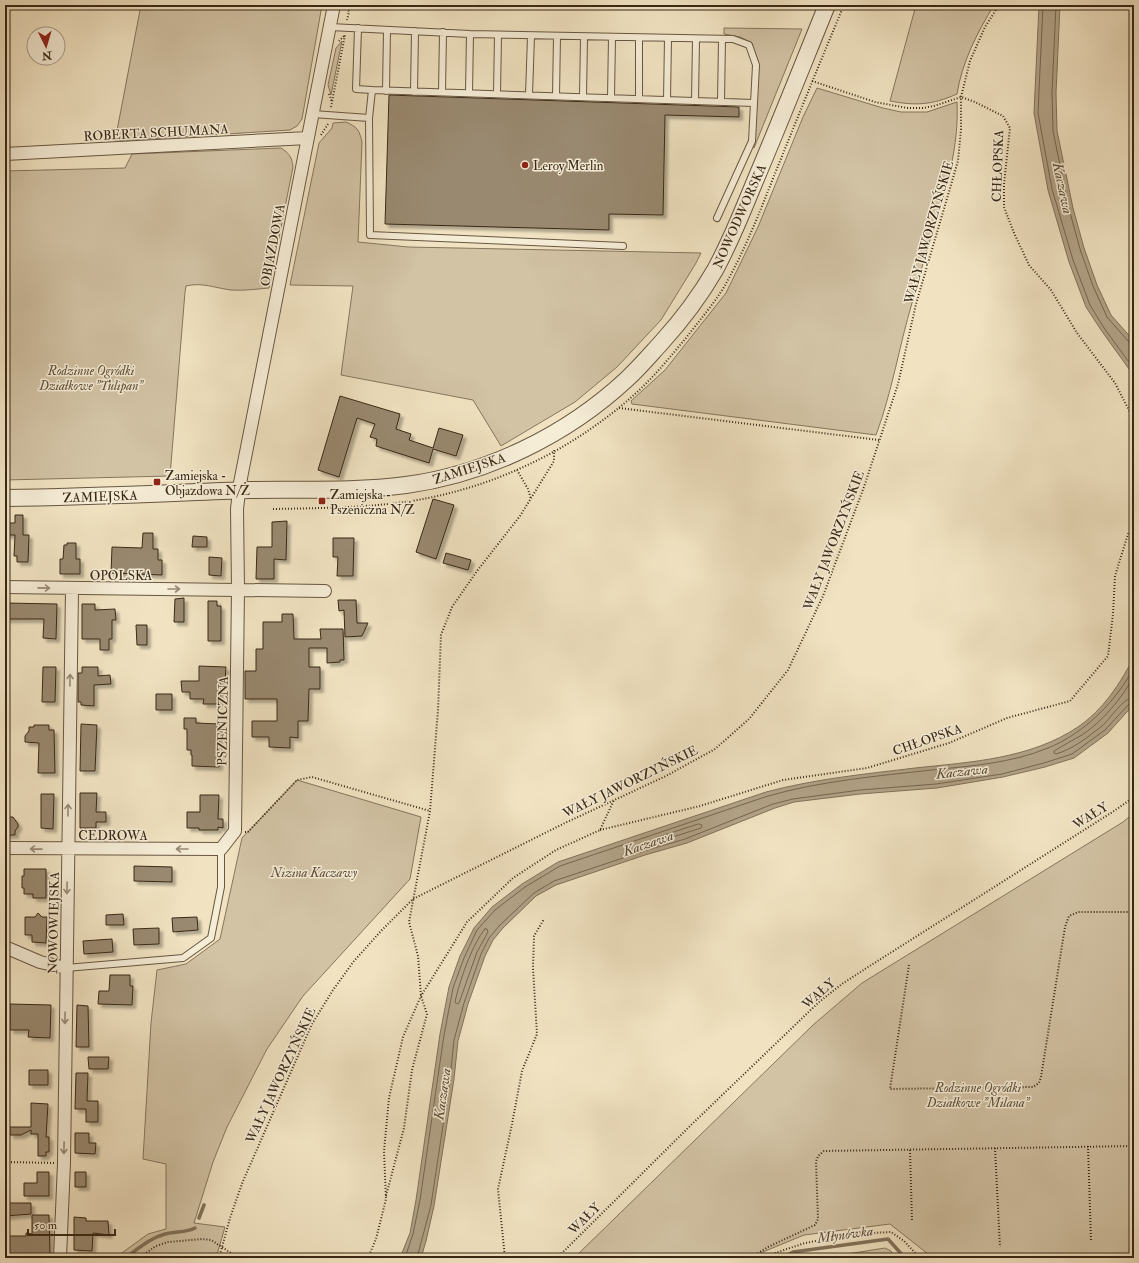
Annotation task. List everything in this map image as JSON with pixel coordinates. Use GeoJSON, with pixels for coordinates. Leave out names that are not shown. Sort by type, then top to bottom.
{"type":"FeatureCollection","features":[{"type":"Feature","properties":{"kind":"street","name":"OBJAZDOWA"},"geometry":{"type":"LineString","coordinates":[[239,491],[253,413],[334,5]]}},
{"type":"Feature","properties":{"kind":"street","name":"NOWODWORSKA"},"geometry":{"type":"LineString","coordinates":[[605,398],[628,378],[670,333],[715,271],[805,79],[827,5]]}},
{"type":"Feature","properties":{"kind":"street","name":"ROBERTA SCHUMANA"},"geometry":{"type":"LineString","coordinates":[[5,154],[308,138]]}},
{"type":"Feature","properties":{"kind":"street","name":"ZAMIEJSKA"},"geometry":{"type":"LineString","coordinates":[[5,498],[239,491],[358,490],[429,481],[461,474],[486,465],[548,436],[587,412],[605,398]]}},
{"type":"Feature","properties":{"kind":"street","name":"PSZENICZNA"},"geometry":{"type":"LineString","coordinates":[[235,832],[238,589],[237,509],[239,491]]}},
{"type":"Feature","properties":{"kind":"street","name":"OPOLSKA"},"geometry":{"type":"LineString","coordinates":[[5,587],[72,589],[238,589]]}},
{"type":"Feature","properties":{"kind":"street","name":"NOWOWIEJSKA"},"geometry":{"type":"LineString","coordinates":[[60,1258],[64,1163],[72,589]]}},
{"type":"Feature","properties":{"kind":"street"},"geometry":{"type":"LineString","coordinates":[[238,589],[325,591]]}},
{"type":"Feature","properties":{"kind":"street"},"geometry":{"type":"LineString","coordinates":[[220,849],[235,832]]}},
{"type":"Feature","properties":{"kind":"street","name":"CEDROWA"},"geometry":{"type":"LineString","coordinates":[[5,848],[220,849]]}},
{"type":"Feature","properties":{"kind":"street"},"geometry":{"type":"LineString","coordinates":[[5,947],[40,962],[66,968]]}},
{"type":"Feature","properties":{"kind":"lane"},"geometry":{"type":"LineString","coordinates":[[330,27],[531,36],[733,39],[749,45],[756,65],[752,141],[717,218]]}},
{"type":"Feature","properties":{"kind":"lane"},"geometry":{"type":"LineString","coordinates":[[358,28],[356,89],[754,103]]}},
{"type":"Feature","properties":{"kind":"lane"},"geometry":{"type":"LineString","coordinates":[[386,90],[387,30]]}},
{"type":"Feature","properties":{"kind":"lane"},"geometry":{"type":"LineString","coordinates":[[414,92],[415,31]]}},
{"type":"Feature","properties":{"kind":"lane"},"geometry":{"type":"LineString","coordinates":[[442,92],[443,32]]}},
{"type":"Feature","properties":{"kind":"lane"},"geometry":{"type":"LineString","coordinates":[[469,93],[470,34]]}},
{"type":"Feature","properties":{"kind":"lane"},"geometry":{"type":"LineString","coordinates":[[497,94],[498,35]]}},
{"type":"Feature","properties":{"kind":"lane"},"geometry":{"type":"LineString","coordinates":[[529,95],[531,36]]}},
{"type":"Feature","properties":{"kind":"lane"},"geometry":{"type":"LineString","coordinates":[[556,96],[557,36]]}},
{"type":"Feature","properties":{"kind":"lane"},"geometry":{"type":"LineString","coordinates":[[583,97],[584,36]]}},
{"type":"Feature","properties":{"kind":"lane"},"geometry":{"type":"LineString","coordinates":[[611,98],[612,37]]}},
{"type":"Feature","properties":{"kind":"lane"},"geometry":{"type":"LineString","coordinates":[[638,99],[639,38]]}},
{"type":"Feature","properties":{"kind":"lane"},"geometry":{"type":"LineString","coordinates":[[667,100],[668,38]]}},
{"type":"Feature","properties":{"kind":"lane"},"geometry":{"type":"LineString","coordinates":[[695,101],[696,39]]}},
{"type":"Feature","properties":{"kind":"lane"},"geometry":{"type":"LineString","coordinates":[[721,102],[722,39]]}},
{"type":"Feature","properties":{"kind":"lane"},"geometry":{"type":"LineString","coordinates":[[372,90],[369,118],[370,235],[623,246]]}},
{"type":"Feature","properties":{"kind":"lane"},"geometry":{"type":"LineString","coordinates":[[313,114],[369,118]]}},
{"type":"Feature","properties":{"kind":"lane"},"geometry":{"type":"LineString","coordinates":[[66,968],[183,958],[211,938],[221,887],[220,849]]}},
{"type":"Feature","properties":{"kind":"path"},"geometry":{"type":"LineString","coordinates":[[273,509],[366,506],[423,499],[485,483],[517,470],[554,451],[577,438],[619,408],[665,363],[702,318],[723,288],[749,237],[805,79],[844,5]]}},
{"type":"Feature","properties":{"kind":"path","name":"WAŁY JAWORZYŃSKIE"},"geometry":{"type":"LineString","coordinates":[[219,1258],[242,1181],[290,1071],[318,1013],[354,961],[381,931],[413,899],[666,776],[715,749],[749,719],[788,670],[823,596],[864,487],[898,384],[916,304],[958,161],[961,130],[961,97],[970,61],[985,27],[999,5]]}},
{"type":"Feature","properties":{"kind":"path"},"geometry":{"type":"LineString","coordinates":[[805,79],[875,102],[902,108],[923,108],[961,97]]}},
{"type":"Feature","properties":{"kind":"path","name":"CHŁOPSKA"},"geometry":{"type":"LineString","coordinates":[[961,97],[975,102],[1003,116],[1010,128],[1004,184],[1004,207],[1014,233],[1029,265],[1051,290],[1077,333],[1115,384],[1134,420]]}},
{"type":"Feature","properties":{"kind":"path"},"geometry":{"type":"LineString","coordinates":[[605,398],[619,408],[879,440]]}},
{"type":"Feature","properties":{"kind":"path"},"geometry":{"type":"LineString","coordinates":[[368,1258],[376,1239],[404,1128],[412,1070],[427,1014],[421,996],[418,956],[409,922],[430,811],[438,710],[441,635],[452,607],[477,571],[520,516],[554,461],[554,451],[548,436]]}},
{"type":"Feature","properties":{"kind":"path"},"geometry":{"type":"LineString","coordinates":[[517,470],[528,489],[531,498]]}},
{"type":"Feature","properties":{"kind":"path","name":"CHŁOPSKA"},"geometry":{"type":"LineString","coordinates":[[386,1196],[384,1151],[389,1098],[403,1037],[421,996],[467,922],[513,878],[556,850],[600,830],[700,806],[783,780],[867,768],[949,743],[1007,718],[1070,701],[1108,656],[1113,614],[1115,576],[1128,534],[1134,525]]}},
{"type":"Feature","properties":{"kind":"path"},"geometry":{"type":"LineString","coordinates":[[235,832],[248,832],[297,780],[305,777],[312,777],[430,811]]}},
{"type":"Feature","properties":{"kind":"path","name":"WAŁY"},"geometry":{"type":"LineString","coordinates":[[557,1258],[690,1126],[831,993],[865,969],[1134,797]]}},
{"type":"Feature","properties":{"kind":"path"},"geometry":{"type":"LineString","coordinates":[[600,830],[614,800]]}},
{"type":"Feature","properties":{"kind":"path"},"geometry":{"type":"LineString","coordinates":[[909,965],[890,1089],[1033,1087],[1039,1083],[1042,1077],[1065,927],[1069,916],[1078,912],[1134,912]]}},
{"type":"Feature","properties":{"kind":"path"},"geometry":{"type":"LineString","coordinates":[[505,1258],[498,1188],[522,1071],[537,1034],[533,968],[534,936],[544,920]]}},
{"type":"Feature","properties":{"kind":"path"},"geometry":{"type":"LineString","coordinates":[[1088,1146],[1091,1241]]}},
{"type":"Feature","properties":{"kind":"path"},"geometry":{"type":"LineString","coordinates":[[750,1258],[768,1247],[815,1225],[818,1219],[816,1162],[818,1156],[824,1151],[1134,1146]]}},
{"type":"Feature","properties":{"kind":"path"},"geometry":{"type":"LineString","coordinates":[[995,1148],[1000,1247]]}},
{"type":"Feature","properties":{"kind":"path"},"geometry":{"type":"LineString","coordinates":[[910,1150],[912,1222]]}},
{"type":"Feature","properties":{"kind":"path"},"geometry":{"type":"LineString","coordinates":[[5,1162],[64,1163]]}},
{"type":"Feature","properties":{"kind":"path"},"geometry":{"type":"LineString","coordinates":[[764,1258],[766,1256],[805,1244],[856,1234],[891,1232],[904,1241],[920,1258]]}},
{"type":"Feature","properties":{"kind":"path"},"geometry":{"type":"LineString","coordinates":[[139,1258],[156,1246],[168,1242],[202,1239],[211,1240],[221,1248],[231,1253],[233,1258]]}},
{"type":"Feature","properties":{"kind":"green space"},"geometry":{"type":"Polygon","coordinates":[[[141,5],[322,5],[302,119],[297,126],[290,130],[115,141],[141,5]]]}},
{"type":"Feature","properties":{"kind":"green space"},"geometry":{"type":"Polygon","coordinates":[[[916,5],[994,5],[966,59],[957,94],[948,98],[924,104],[908,104],[890,101],[916,5]]]}},
{"type":"Feature","properties":{"kind":"green space"},"geometry":{"type":"Polygon","coordinates":[[[724,28],[802,29],[754,148],[758,65],[752,43],[740,37],[724,34],[724,28]]]}},
{"type":"Feature","properties":{"kind":"green space"},"geometry":{"type":"Polygon","coordinates":[[[342,41],[331,95],[328,85],[336,48],[342,41]]]}},
{"type":"Feature","properties":{"kind":"green space"},"geometry":{"type":"Polygon","coordinates":[[[817,88],[901,112],[927,112],[957,102],[956,135],[948,181],[925,255],[887,402],[876,435],[632,404],[631,401],[665,370],[726,293],[758,227],[803,117],[817,88]]]}},
{"type":"Feature","properties":{"kind":"green space"},"geometry":{"type":"Polygon","coordinates":[[[346,122],[353,125],[357,129],[362,142],[358,242],[408,247],[701,253],[661,320],[617,367],[575,402],[501,446],[473,400],[341,375],[353,286],[290,285],[319,143],[332,128],[333,123],[346,122]]]}},
{"type":"Feature","properties":{"kind":"green space","name":"Rodzinne Ogródki Działkowe \"Tulipan\""},"geometry":{"type":"Polygon","coordinates":[[[281,148],[290,156],[293,167],[269,288],[236,290],[203,285],[186,286],[170,476],[5,480],[5,171],[125,168],[132,154],[281,148]]]}},
{"type":"Feature","properties":{"kind":"green space","name":"Nizina Kaczawy"},"geometry":{"type":"Polygon","coordinates":[[[297,780],[421,817],[410,879],[303,996],[267,1049],[227,1127],[213,1162],[194,1223],[225,1227],[216,1258],[115,1258],[148,1234],[166,1229],[166,1164],[143,1159],[151,1023],[157,970],[186,964],[220,939],[242,838],[297,780]]]}},
{"type":"Feature","properties":{"kind":"green space","name":"Rodzinne Ogródki Działkowe \"Milana\""},"geometry":{"type":"Polygon","coordinates":[[[1134,813],[1134,1258],[933,1258],[890,1224],[804,1235],[758,1254],[755,1258],[574,1258],[813,1025],[862,983],[1123,822],[1134,813]]]}},
{"type":"Feature","properties":{"kind":"green space"},"geometry":{"type":"Polygon","coordinates":[[[885,1248],[891,1251],[894,1258],[811,1258],[817,1256],[847,1254],[885,1248]]]}},
{"type":"Feature","properties":{"kind":"water","name":"Kaczawa"},"geometry":{"type":"Polygon","coordinates":[[[1039,5],[1060,5],[1056,93],[1057,131],[1073,208],[1084,248],[1097,285],[1111,315],[1134,341],[1134,376],[1086,307],[1069,262],[1048,190],[1034,113],[1039,5]]]}},
{"type":"Feature","properties":{"kind":"water","name":"Kaczawa"},"geometry":{"type":"Polygon","coordinates":[[[1134,657],[1134,704],[1108,733],[1074,758],[1003,777],[937,788],[860,794],[794,802],[687,843],[645,855],[556,885],[536,896],[503,928],[493,940],[485,956],[468,1004],[458,1041],[454,1079],[434,1206],[426,1241],[421,1258],[400,1258],[410,1233],[416,1200],[440,1034],[449,987],[460,956],[474,928],[492,907],[522,884],[558,862],[766,792],[784,787],[840,777],[979,761],[1040,746],[1060,738],[1078,727],[1095,713],[1117,687],[1134,657]]]}},
{"type":"Feature","properties":{"kind":"building","name":"Leroy Merlin"},"geometry":{"type":"Polygon","coordinates":[[[389,95],[739,107],[739,117],[665,115],[663,215],[609,214],[609,230],[385,224],[389,95]]]}},
{"type":"Feature","properties":{"kind":"building"},"geometry":{"type":"Polygon","coordinates":[[[340,396],[400,414],[396,429],[411,434],[409,440],[433,448],[439,428],[463,435],[456,456],[433,449],[429,463],[376,446],[377,439],[370,437],[375,424],[357,418],[339,477],[318,470],[340,396]]]}},
{"type":"Feature","properties":{"kind":"building"},"geometry":{"type":"Polygon","coordinates":[[[433,499],[454,505],[436,559],[416,552],[433,499]]]}},
{"type":"Feature","properties":{"kind":"building"},"geometry":{"type":"Polygon","coordinates":[[[15,515],[23,515],[23,535],[29,535],[28,562],[17,562],[17,556],[14,556],[15,535],[5,535],[5,523],[15,523],[15,515]]]}},
{"type":"Feature","properties":{"kind":"building"},"geometry":{"type":"Polygon","coordinates":[[[287,521],[286,560],[274,559],[274,579],[256,579],[257,547],[272,547],[272,522],[287,521]]]}},
{"type":"Feature","properties":{"kind":"building"},"geometry":{"type":"Polygon","coordinates":[[[143,533],[153,533],[153,549],[158,549],[158,560],[162,560],[162,575],[111,573],[112,547],[142,548],[143,533]]]}},
{"type":"Feature","properties":{"kind":"building"},"geometry":{"type":"Polygon","coordinates":[[[193,536],[207,537],[207,547],[192,547],[193,536]]]}},
{"type":"Feature","properties":{"kind":"building"},"geometry":{"type":"Polygon","coordinates":[[[333,538],[354,538],[353,576],[337,576],[338,557],[333,557],[333,538]]]}},
{"type":"Feature","properties":{"kind":"building"},"geometry":{"type":"Polygon","coordinates":[[[67,543],[76,543],[76,559],[80,559],[80,574],[60,574],[60,559],[63,559],[64,545],[67,545],[67,543]]]}},
{"type":"Feature","properties":{"kind":"building"},"geometry":{"type":"Polygon","coordinates":[[[446,553],[471,560],[468,570],[443,563],[446,553]]]}},
{"type":"Feature","properties":{"kind":"building"},"geometry":{"type":"Polygon","coordinates":[[[209,557],[222,558],[221,576],[209,575],[209,557]]]}},
{"type":"Feature","properties":{"kind":"building"},"geometry":{"type":"Polygon","coordinates":[[[184,598],[184,622],[174,622],[175,599],[184,598]]]}},
{"type":"Feature","properties":{"kind":"building"},"geometry":{"type":"Polygon","coordinates":[[[338,600],[356,600],[357,623],[368,623],[362,636],[345,637],[344,610],[339,611],[338,600]]]}},
{"type":"Feature","properties":{"kind":"building"},"geometry":{"type":"Polygon","coordinates":[[[208,601],[217,601],[217,606],[221,606],[221,641],[208,641],[208,601]]]}},
{"type":"Feature","properties":{"kind":"building"},"geometry":{"type":"Polygon","coordinates":[[[5,603],[57,604],[56,639],[43,638],[44,619],[5,619],[5,603]]]}},
{"type":"Feature","properties":{"kind":"building"},"geometry":{"type":"Polygon","coordinates":[[[82,604],[95,604],[95,610],[115,609],[116,620],[112,620],[112,639],[109,639],[109,650],[100,650],[100,639],[82,639],[82,604]]]}},
{"type":"Feature","properties":{"kind":"building"},"geometry":{"type":"Polygon","coordinates":[[[282,614],[293,614],[294,639],[321,639],[320,629],[343,629],[344,660],[340,660],[340,662],[327,663],[327,648],[309,648],[309,667],[320,667],[320,689],[309,689],[308,721],[298,721],[298,738],[290,737],[290,748],[269,747],[269,737],[252,737],[252,721],[277,721],[277,699],[245,699],[245,671],[256,671],[256,649],[263,649],[263,622],[282,622],[282,614]]]}},
{"type":"Feature","properties":{"kind":"building"},"geometry":{"type":"Polygon","coordinates":[[[136,625],[147,625],[147,645],[137,645],[136,625]]]}},
{"type":"Feature","properties":{"kind":"building"},"geometry":{"type":"Polygon","coordinates":[[[199,666],[226,667],[225,680],[220,680],[220,704],[203,704],[204,699],[190,699],[190,692],[182,692],[181,681],[199,681],[199,666]]]}},
{"type":"Feature","properties":{"kind":"building"},"geometry":{"type":"Polygon","coordinates":[[[43,667],[56,667],[55,702],[42,702],[43,667]]]}},
{"type":"Feature","properties":{"kind":"building"},"geometry":{"type":"Polygon","coordinates":[[[82,667],[98,667],[98,676],[110,675],[111,684],[94,685],[94,706],[81,705],[81,702],[78,702],[78,673],[82,673],[82,667]]]}},
{"type":"Feature","properties":{"kind":"building"},"geometry":{"type":"Polygon","coordinates":[[[156,694],[172,694],[172,710],[156,710],[156,694]]]}},
{"type":"Feature","properties":{"kind":"building"},"geometry":{"type":"Polygon","coordinates":[[[184,718],[196,718],[196,723],[220,724],[219,767],[192,766],[191,750],[187,750],[187,729],[184,729],[184,718]]]}},
{"type":"Feature","properties":{"kind":"building"},"geometry":{"type":"Polygon","coordinates":[[[81,724],[97,725],[95,771],[80,771],[81,724]]]}},
{"type":"Feature","properties":{"kind":"building"},"geometry":{"type":"Polygon","coordinates":[[[34,725],[49,725],[49,730],[54,730],[55,773],[38,773],[39,743],[25,742],[25,736],[29,731],[29,727],[34,727],[34,725]]]}},
{"type":"Feature","properties":{"kind":"building"},"geometry":{"type":"Polygon","coordinates":[[[80,793],[97,793],[96,812],[106,812],[106,822],[96,822],[96,828],[80,828],[80,793]]]}},
{"type":"Feature","properties":{"kind":"building"},"geometry":{"type":"Polygon","coordinates":[[[41,794],[54,794],[53,829],[41,828],[41,794]]]}},
{"type":"Feature","properties":{"kind":"building"},"geometry":{"type":"Polygon","coordinates":[[[200,795],[219,795],[218,819],[223,819],[223,828],[218,827],[218,830],[199,830],[199,828],[187,828],[187,812],[200,812],[200,795]]]}},
{"type":"Feature","properties":{"kind":"building"},"geometry":{"type":"Polygon","coordinates":[[[5,817],[13,817],[18,824],[15,835],[5,835],[5,817]]]}},
{"type":"Feature","properties":{"kind":"building"},"geometry":{"type":"Polygon","coordinates":[[[134,866],[172,867],[172,882],[134,881],[134,866]]]}},
{"type":"Feature","properties":{"kind":"building"},"geometry":{"type":"Polygon","coordinates":[[[24,869],[46,869],[46,898],[33,898],[33,894],[24,894],[24,888],[22,888],[22,876],[24,876],[24,869]]]}},
{"type":"Feature","properties":{"kind":"building"},"geometry":{"type":"Polygon","coordinates":[[[38,913],[42,917],[47,917],[46,943],[32,942],[32,935],[25,935],[25,917],[35,917],[38,913]]]}},
{"type":"Feature","properties":{"kind":"building"},"geometry":{"type":"Polygon","coordinates":[[[123,914],[124,925],[106,925],[106,915],[123,914]]]}},
{"type":"Feature","properties":{"kind":"building"},"geometry":{"type":"Polygon","coordinates":[[[197,917],[198,930],[173,932],[172,918],[197,917]]]}},
{"type":"Feature","properties":{"kind":"building"},"geometry":{"type":"Polygon","coordinates":[[[159,928],[159,944],[134,945],[133,929],[159,928]]]}},
{"type":"Feature","properties":{"kind":"building"},"geometry":{"type":"Polygon","coordinates":[[[112,939],[113,952],[84,954],[83,941],[112,939]]]}},
{"type":"Feature","properties":{"kind":"building"},"geometry":{"type":"Polygon","coordinates":[[[110,975],[130,975],[130,986],[133,986],[132,1005],[98,1004],[99,991],[109,991],[110,975]]]}},
{"type":"Feature","properties":{"kind":"building"},"geometry":{"type":"Polygon","coordinates":[[[10,1004],[51,1005],[50,1038],[28,1037],[29,1030],[10,1030],[10,1004]]]}},
{"type":"Feature","properties":{"kind":"building"},"geometry":{"type":"Polygon","coordinates":[[[77,1005],[88,1006],[89,1047],[76,1047],[77,1005]]]}},
{"type":"Feature","properties":{"kind":"building"},"geometry":{"type":"Polygon","coordinates":[[[88,1057],[109,1057],[108,1069],[89,1069],[88,1057]]]}},
{"type":"Feature","properties":{"kind":"building"},"geometry":{"type":"Polygon","coordinates":[[[29,1070],[48,1070],[48,1085],[29,1085],[29,1070]]]}},
{"type":"Feature","properties":{"kind":"building"},"geometry":{"type":"Polygon","coordinates":[[[76,1073],[88,1073],[87,1101],[98,1101],[98,1122],[86,1122],[86,1109],[75,1109],[76,1073]]]}},
{"type":"Feature","properties":{"kind":"building"},"geometry":{"type":"Polygon","coordinates":[[[31,1103],[48,1104],[46,1137],[49,1137],[49,1152],[46,1152],[46,1156],[38,1156],[38,1134],[31,1134],[31,1130],[21,1135],[10,1135],[10,1127],[31,1127],[31,1103]]]}},
{"type":"Feature","properties":{"kind":"building"},"geometry":{"type":"Polygon","coordinates":[[[75,1133],[89,1133],[89,1143],[96,1143],[95,1154],[75,1153],[75,1133]]]}},
{"type":"Feature","properties":{"kind":"building"},"geometry":{"type":"Polygon","coordinates":[[[37,1172],[49,1172],[49,1196],[24,1196],[24,1183],[37,1183],[37,1172]]]}},
{"type":"Feature","properties":{"kind":"building"},"geometry":{"type":"Polygon","coordinates":[[[75,1172],[86,1172],[86,1187],[75,1187],[75,1172]]]}},
{"type":"Feature","properties":{"kind":"building"},"geometry":{"type":"Polygon","coordinates":[[[5,1203],[31,1203],[31,1214],[5,1216],[5,1203]]]}},
{"type":"Feature","properties":{"kind":"building"},"geometry":{"type":"Polygon","coordinates":[[[32,1215],[49,1215],[50,1256],[23,1255],[23,1258],[7,1258],[8,1236],[26,1236],[26,1233],[32,1234],[32,1215]]]}},
{"type":"Feature","properties":{"kind":"building"},"geometry":{"type":"Polygon","coordinates":[[[74,1217],[86,1218],[86,1221],[108,1221],[109,1235],[93,1233],[92,1251],[74,1250],[74,1217]]]}},
{"type":"Feature","properties":{"kind":"waterway"},"geometry":{"type":"LineString","coordinates":[[199,1218],[204,1205]]}},
{"type":"Feature","properties":{"kind":"waterway"},"geometry":{"type":"LineString","coordinates":[[125,1258],[154,1238],[169,1233],[188,1231],[195,1228]]}},
{"type":"Feature","properties":{"kind":"waterway","name":"Młynówka"},"geometry":{"type":"LineString","coordinates":[[781,1258],[793,1252],[888,1239],[905,1258]]}},
{"type":"Feature","properties":{"kind":"place","name":"Leroy Merlin"},"geometry":{"type":"Point","coordinates":[525,165]}},
{"type":"Feature","properties":{"kind":"place","name":"Zamiejska - Objazdowa N/Ż"},"geometry":{"type":"Point","coordinates":[157,482]}},
{"type":"Feature","properties":{"kind":"place","name":"Zamiejska - Pszeniczna N/Ż"},"geometry":{"type":"Point","coordinates":[322,501]}}]}
